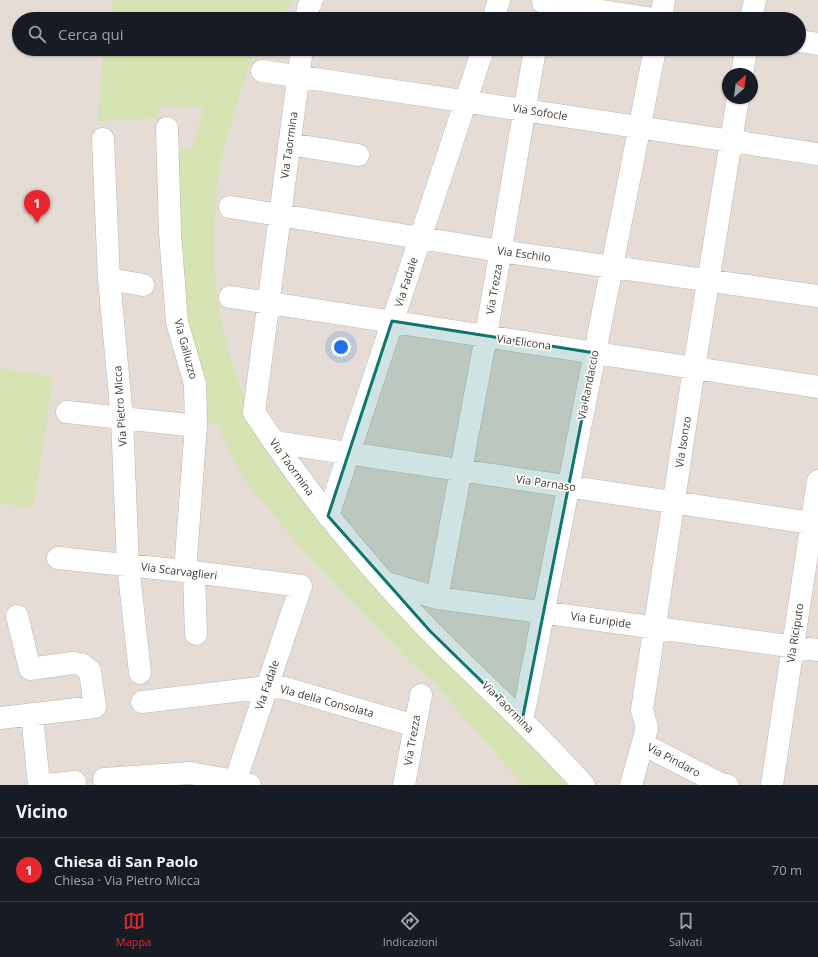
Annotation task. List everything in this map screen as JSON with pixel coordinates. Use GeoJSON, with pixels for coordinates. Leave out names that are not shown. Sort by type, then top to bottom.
{"type":"FeatureCollection","features":[{"type":"Feature","properties":{"kind":"street"},"geometry":{"type":"LineString","coordinates":[[307,12],[312,0]]}},
{"type":"Feature","properties":{"kind":"street"},"geometry":{"type":"LineString","coordinates":[[495,12],[499,0]]}},
{"type":"Feature","properties":{"kind":"street"},"geometry":{"type":"LineString","coordinates":[[662,12],[664,0]]}},
{"type":"Feature","properties":{"kind":"street"},"geometry":{"type":"LineString","coordinates":[[752,12],[754,0]]}},
{"type":"Feature","properties":{"kind":"street"},"geometry":{"type":"LineString","coordinates":[[542,7],[589,12]]}},
{"type":"Feature","properties":{"kind":"street"},"geometry":{"type":"LineString","coordinates":[[806,42],[818,44]]}},
{"type":"Feature","properties":{"kind":"street","name":"Via Taormina"},"geometry":{"type":"LineString","coordinates":[[301,56],[254,412],[328,516],[386,583],[430,631],[522,721],[584,785]]}},
{"type":"Feature","properties":{"kind":"street","name":"Via Fadale"},"geometry":{"type":"LineString","coordinates":[[328,516],[481,56]]}},
{"type":"Feature","properties":{"kind":"street","name":"Via Trezza"},"geometry":{"type":"LineString","coordinates":[[437,598],[486,336],[534,56]]}},
{"type":"Feature","properties":{"kind":"street","name":"Via Randaccio"},"geometry":{"type":"LineString","coordinates":[[522,721],[654,56]]}},
{"type":"Feature","properties":{"kind":"street"},"geometry":{"type":"LineString","coordinates":[[743,68],[745,56]]}},
{"type":"Feature","properties":{"kind":"street","name":"Via Sofocle"},"geometry":{"type":"LineString","coordinates":[[262,71],[818,154]]}},
{"type":"Feature","properties":{"kind":"street","name":"Via Isonzo"},"geometry":{"type":"LineString","coordinates":[[631,785],[647,728],[642,710],[694,368],[737,104]]}},
{"type":"Feature","properties":{"kind":"street","name":"Via Galluzzo"},"geometry":{"type":"LineString","coordinates":[[167,128],[170,233],[177,322],[195,384],[196,426],[190,572],[196,634]]}},
{"type":"Feature","properties":{"kind":"street","name":"Via Pietro Micca"},"geometry":{"type":"LineString","coordinates":[[103,139],[109,279],[122,418],[128,565],[140,673]]}},
{"type":"Feature","properties":{"kind":"street"},"geometry":{"type":"LineString","coordinates":[[289,144],[358,155]]}},
{"type":"Feature","properties":{"kind":"street","name":"Via Eschilo"},"geometry":{"type":"LineString","coordinates":[[230,207],[500,251],[818,296]]}},
{"type":"Feature","properties":{"kind":"street"},"geometry":{"type":"LineString","coordinates":[[109,279],[143,285]]}},
{"type":"Feature","properties":{"kind":"street","name":"Via Elicona"},"geometry":{"type":"LineString","coordinates":[[230,297],[818,387]]}},
{"type":"Feature","properties":{"kind":"street"},"geometry":{"type":"LineString","coordinates":[[67,412],[196,426]]}},
{"type":"Feature","properties":{"kind":"street","name":"Via Parnaso"},"geometry":{"type":"LineString","coordinates":[[274,442],[815,524]]}},
{"type":"Feature","properties":{"kind":"street","name":"Via Riciputo"},"geometry":{"type":"LineString","coordinates":[[772,785],[793,647],[815,524],[818,482]]}},
{"type":"Feature","properties":{"kind":"street","name":"Via Scarvaglieri"},"geometry":{"type":"LineString","coordinates":[[58,558],[190,572],[301,586]]}},
{"type":"Feature","properties":{"kind":"street","name":"Via Euripide"},"geometry":{"type":"LineString","coordinates":[[386,583],[437,598],[818,650]]}},
{"type":"Feature","properties":{"kind":"street","name":"Via Fadale"},"geometry":{"type":"LineString","coordinates":[[239,784],[267,687],[301,586]]}},
{"type":"Feature","properties":{"kind":"street"},"geometry":{"type":"LineString","coordinates":[[0,718],[95,707],[90,671],[81,664],[72,663],[30,669],[17,616]]}},
{"type":"Feature","properties":{"kind":"street","name":"Via della Consolata"},"geometry":{"type":"LineString","coordinates":[[142,702],[267,687],[285,688],[415,726]]}},
{"type":"Feature","properties":{"kind":"street","name":"Via Trezza"},"geometry":{"type":"LineString","coordinates":[[404,785],[421,695]]}},
{"type":"Feature","properties":{"kind":"street"},"geometry":{"type":"LineString","coordinates":[[32,714],[39,785]]}},
{"type":"Feature","properties":{"kind":"street","name":"Via Pindaro"},"geometry":{"type":"LineString","coordinates":[[643,744],[694,771],[727,785]]}},
{"type":"Feature","properties":{"kind":"street"},"geometry":{"type":"LineString","coordinates":[[104,779],[190,773],[239,784]]}},
{"type":"Feature","properties":{"kind":"street"},"geometry":{"type":"LineString","coordinates":[[47,785],[75,783]]}},
{"type":"Feature","properties":{"kind":"highlighted area"},"geometry":{"type":"Polygon","coordinates":[[[392,321],[595,353],[522,721],[430,631],[328,516],[392,321]]]}},
{"type":"Feature","properties":{"kind":"shaded area"},"geometry":{"type":"Polygon","coordinates":[[[0,0],[818,0],[818,785],[0,785],[0,0]]]}},
{"type":"Feature","properties":{"kind":"green space"},"geometry":{"type":"Polygon","coordinates":[[[113,0],[293,0],[284,12],[110,12],[113,0]]]}},
{"type":"Feature","properties":{"kind":"green space"},"geometry":{"type":"Polygon","coordinates":[[[103,56],[252,56],[231,123],[221,164],[215,209],[214,255],[218,302],[227,346],[254,420],[570,785],[523,785],[436,685],[411,662],[308,557],[244,479],[217,423],[207,423],[186,325],[183,296],[178,148],[192,149],[204,107],[160,106],[158,118],[98,121],[99,90],[103,56]]]}},
{"type":"Feature","properties":{"kind":"green space"},"geometry":{"type":"Polygon","coordinates":[[[0,368],[53,377],[33,508],[0,503],[0,368]]]}},
{"type":"Feature","properties":{"kind":"place","name":"Chiesa di San Paolo"},"geometry":{"type":"Point","coordinates":[37,223]}}]}
